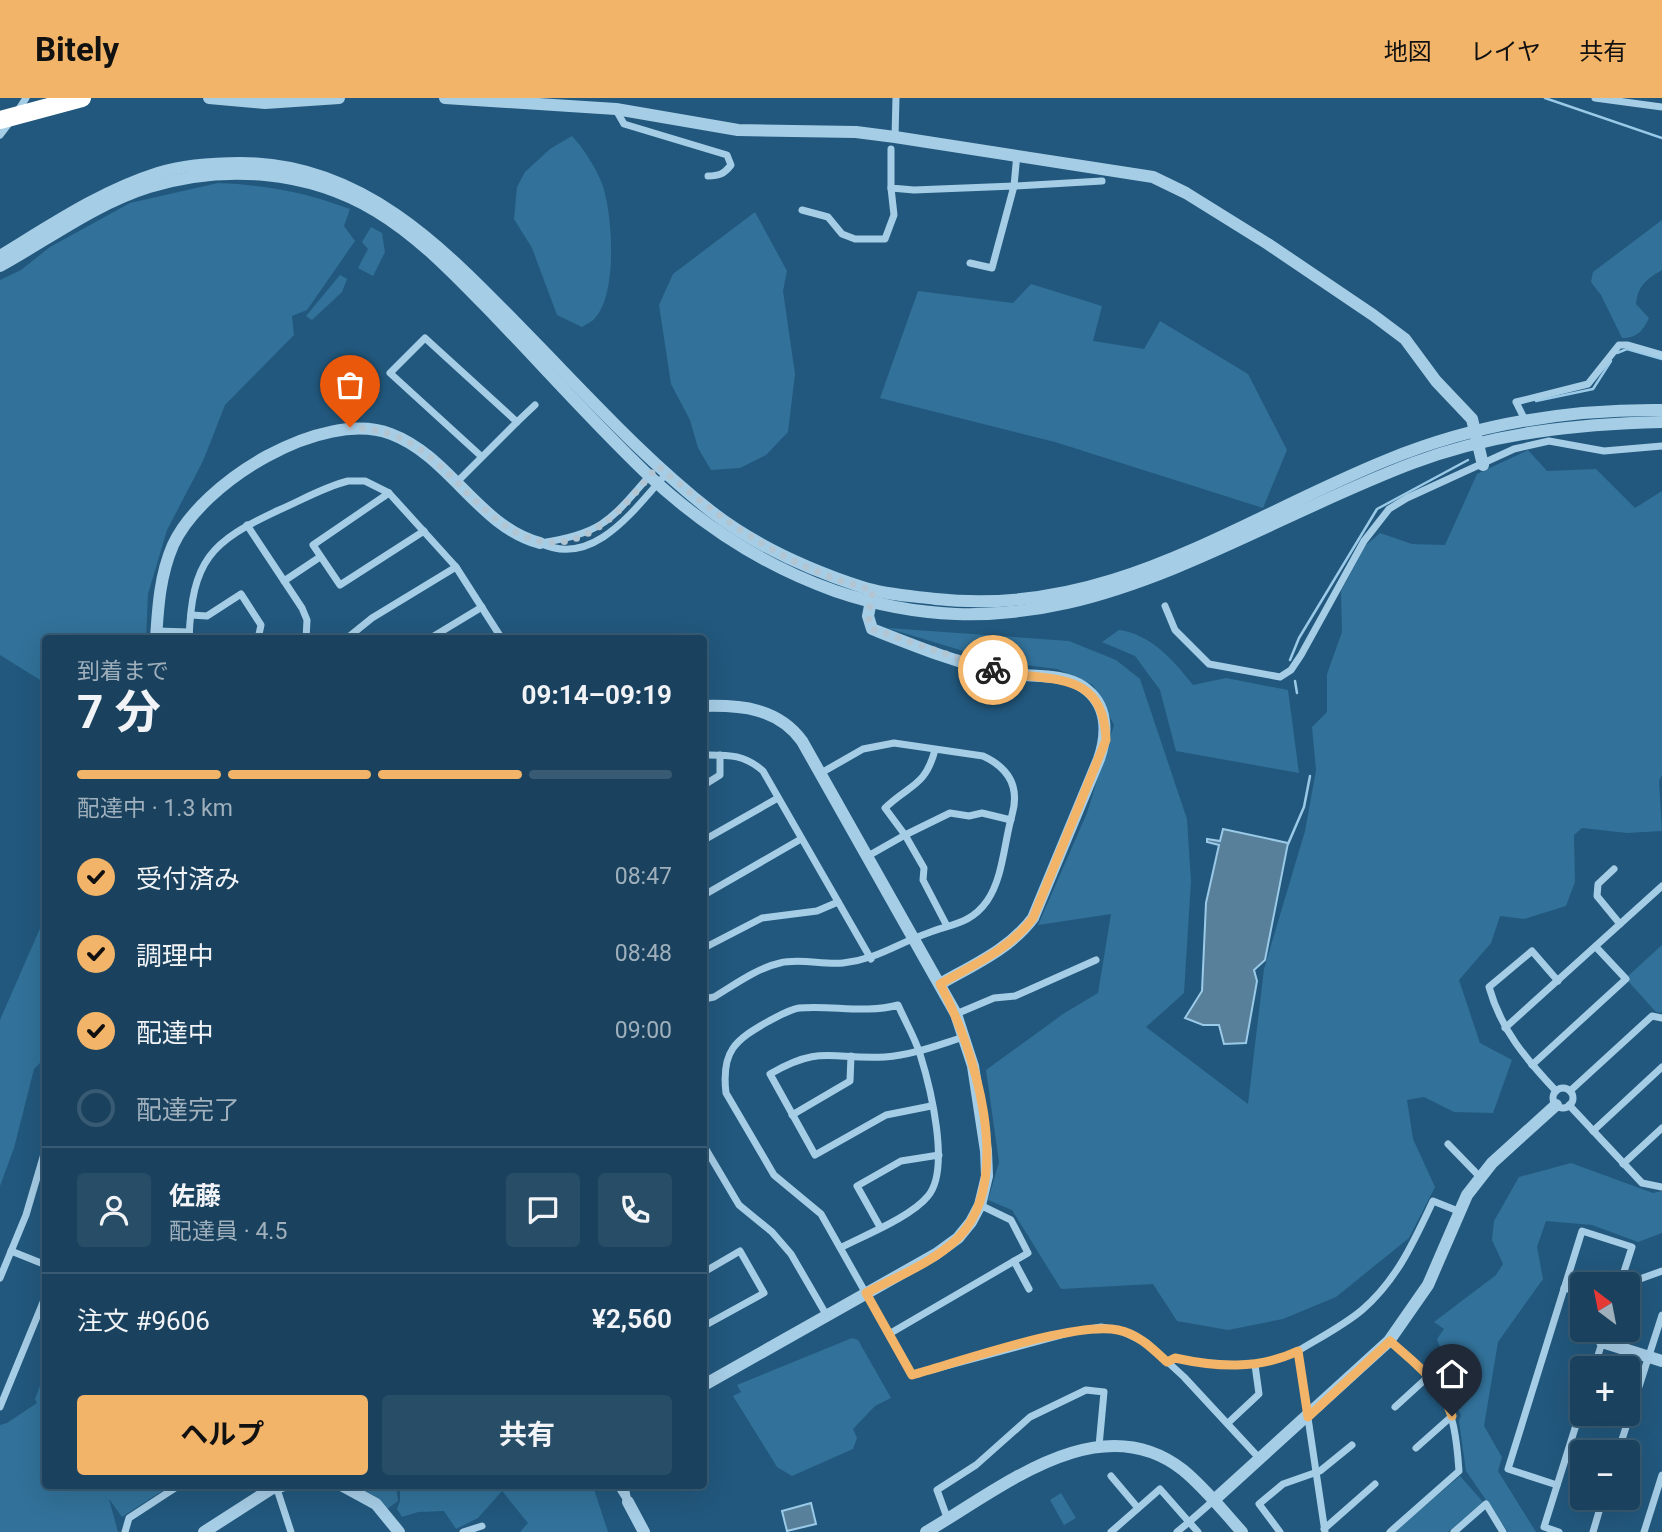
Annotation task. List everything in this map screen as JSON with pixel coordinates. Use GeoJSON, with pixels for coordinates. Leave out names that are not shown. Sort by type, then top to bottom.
{"type":"FeatureCollection","features":[{"type":"Feature","properties":{"kind":"highway"},"geometry":{"type":"LineString","coordinates":[[0,121],[82,98]]}},
{"type":"Feature","properties":{"kind":"street"},"geometry":{"type":"LineString","coordinates":[[0,135],[26,98]]}},
{"type":"Feature","properties":{"kind":"street"},"geometry":{"type":"LineString","coordinates":[[209,98],[265,103],[339,98]]}},
{"type":"Feature","properties":{"kind":"street"},"geometry":{"type":"LineString","coordinates":[[445,98],[616,109],[738,131],[856,132],[893,143],[1017,154],[1153,177],[1186,193],[1345,295],[1405,339],[1436,381],[1472,419],[1483,465]]}},
{"type":"Feature","properties":{"kind":"street"},"geometry":{"type":"LineString","coordinates":[[802,210],[828,217],[842,234],[855,239],[885,239],[894,215],[891,188],[896,98]]}},
{"type":"Feature","properties":{"kind":"street"},"geometry":{"type":"LineString","coordinates":[[1595,98],[1662,107]]}},
{"type":"Feature","properties":{"kind":"street"},"geometry":{"type":"LineString","coordinates":[[616,109],[624,124],[727,155],[731,165],[727,170],[718,176],[708,177]]}},
{"type":"Feature","properties":{"kind":"street"},"geometry":{"type":"LineString","coordinates":[[970,263],[992,268],[1014,186],[1017,154]]}},
{"type":"Feature","properties":{"kind":"street"},"geometry":{"type":"LineString","coordinates":[[0,256],[109,192],[159,173],[190,166],[242,163],[313,173],[348,185],[382,203],[422,232],[658,474]]}},
{"type":"Feature","properties":{"kind":"street"},"geometry":{"type":"LineString","coordinates":[[0,266],[102,207],[147,188],[184,178],[226,173],[278,176],[312,183],[376,211],[432,255],[721,533],[797,576],[937,612],[980,614],[1023,611],[1097,598],[1168,572],[1384,475],[1525,420],[1598,411],[1662,410]]}},
{"type":"Feature","properties":{"kind":"street"},"geometry":{"type":"LineString","coordinates":[[891,188],[914,190],[1102,181]]}},
{"type":"Feature","properties":{"kind":"street"},"geometry":{"type":"LineString","coordinates":[[481,457],[390,373],[425,338],[517,422]]}},
{"type":"Feature","properties":{"kind":"street"},"geometry":{"type":"LineString","coordinates":[[1525,420],[1516,402],[1588,384],[1619,345],[1662,355]]}},
{"type":"Feature","properties":{"kind":"street"},"geometry":{"type":"LineString","coordinates":[[458,481],[535,405]]}},
{"type":"Feature","properties":{"kind":"street"},"geometry":{"type":"LineString","coordinates":[[1165,606],[1175,630],[1209,664],[1280,677],[1291,670],[1301,655],[1343,575],[1389,509],[1432,485],[1576,425],[1662,422]]}},
{"type":"Feature","properties":{"kind":"street"},"geometry":{"type":"LineString","coordinates":[[156,635],[165,568],[184,527],[216,492],[291,444],[335,429],[379,430],[420,449],[510,531],[553,550],[569,550],[599,541],[617,528],[658,474]]}},
{"type":"Feature","properties":{"kind":"street"},"geometry":{"type":"LineString","coordinates":[[1477,437],[1548,435],[1604,451],[1662,446]]}},
{"type":"Feature","properties":{"kind":"street"},"geometry":{"type":"LineString","coordinates":[[540,543],[565,540],[592,531],[658,474]]}},
{"type":"Feature","properties":{"kind":"street"},"geometry":{"type":"LineString","coordinates":[[189,635],[193,589],[202,567],[215,547],[247,525],[348,481],[365,481],[389,493],[456,567],[500,635]]}},
{"type":"Feature","properties":{"kind":"street"},"geometry":{"type":"LineString","coordinates":[[389,493],[313,545],[340,585],[424,531]]}},
{"type":"Feature","properties":{"kind":"street"},"geometry":{"type":"LineString","coordinates":[[247,525],[302,608],[307,620],[306,635]]}},
{"type":"Feature","properties":{"kind":"street"},"geometry":{"type":"LineString","coordinates":[[284,581],[320,557]]}},
{"type":"Feature","properties":{"kind":"street"},"geometry":{"type":"LineString","coordinates":[[351,635],[372,618],[456,567]]}},
{"type":"Feature","properties":{"kind":"street"},"geometry":{"type":"LineString","coordinates":[[191,615],[207,616],[241,594],[261,625],[259,635]]}},
{"type":"Feature","properties":{"kind":"street"},"geometry":{"type":"LineString","coordinates":[[872,596],[868,616],[872,629],[954,659],[1004,673],[1065,679],[1083,687],[1097,702],[1105,723],[1106,740],[1099,759],[1033,918],[1021,935],[940,984]]}},
{"type":"Feature","properties":{"kind":"street"},"geometry":{"type":"LineString","coordinates":[[436,635],[482,607]]}},
{"type":"Feature","properties":{"kind":"street"},"geometry":{"type":"LineString","coordinates":[[707,706],[753,708],[781,720],[798,736],[821,774],[956,1014],[973,1066],[987,1175],[980,1205],[958,1238],[707,1383]]}},
{"type":"Feature","properties":{"kind":"street"},"geometry":{"type":"LineString","coordinates":[[707,998],[781,962],[840,963],[871,959],[914,939],[967,921],[988,899],[996,884],[1015,805],[1014,786],[1008,773],[983,756],[894,743],[863,749],[821,774]]}},
{"type":"Feature","properties":{"kind":"street"},"geometry":{"type":"LineString","coordinates":[[935,750],[929,771],[920,782],[885,808],[924,868],[922,880],[947,926]]}},
{"type":"Feature","properties":{"kind":"street"},"geometry":{"type":"LineString","coordinates":[[707,755],[733,755],[751,761],[763,772],[871,959]]}},
{"type":"Feature","properties":{"kind":"street"},"geometry":{"type":"LineString","coordinates":[[707,783],[720,775],[720,755]]}},
{"type":"Feature","properties":{"kind":"street"},"geometry":{"type":"LineString","coordinates":[[707,838],[778,798]]}},
{"type":"Feature","properties":{"kind":"street"},"geometry":{"type":"LineString","coordinates":[[868,856],[950,813],[969,816],[982,813],[1011,820]]}},
{"type":"Feature","properties":{"kind":"street"},"geometry":{"type":"LineString","coordinates":[[707,893],[802,839]]}},
{"type":"Feature","properties":{"kind":"street"},"geometry":{"type":"LineString","coordinates":[[1614,869],[1598,884],[1597,896],[1620,924]]}},
{"type":"Feature","properties":{"kind":"street"},"geometry":{"type":"LineString","coordinates":[[1505,1028],[1662,886]]}},
{"type":"Feature","properties":{"kind":"street"},"geometry":{"type":"LineString","coordinates":[[707,946],[762,918],[817,912],[838,902]]}},
{"type":"Feature","properties":{"kind":"street"},"geometry":{"type":"LineString","coordinates":[[1532,1065],[1626,979],[1596,947]]}},
{"type":"Feature","properties":{"kind":"street"},"geometry":{"type":"LineString","coordinates":[[1556,1091],[1532,1065],[1505,1028],[1489,987],[1532,951],[1558,981]]}},
{"type":"Feature","properties":{"kind":"street"},"geometry":{"type":"LineString","coordinates":[[956,1014],[994,998],[1015,996],[1096,960]]}},
{"type":"Feature","properties":{"kind":"street"},"geometry":{"type":"LineString","coordinates":[[840,1248],[926,1199],[939,1175],[939,1155],[919,1052],[898,1005],[880,1010],[788,1011],[736,1041],[727,1057],[726,1093],[767,1165],[782,1184],[821,1214],[840,1248],[866,1293],[912,1375],[1072,1332],[1101,1327],[1132,1334],[1167,1362],[1260,1459]]}},
{"type":"Feature","properties":{"kind":"street"},"geometry":{"type":"LineString","coordinates":[[1570,1091],[1652,1016],[1662,1018]]}},
{"type":"Feature","properties":{"kind":"street"},"geometry":{"type":"LineString","coordinates":[[931,1106],[886,1115],[815,1155],[770,1074],[796,1059],[812,1055],[884,1057],[919,1052],[964,1037]]}},
{"type":"Feature","properties":{"kind":"street"},"geometry":{"type":"LineString","coordinates":[[792,1115],[850,1081],[851,1056]]}},
{"type":"Feature","properties":{"kind":"street"},"geometry":{"type":"LineString","coordinates":[[1593,1131],[1662,1067]]}},
{"type":"Feature","properties":{"kind":"street"},"geometry":{"type":"LineString","coordinates":[[1564,1088],[1570,1091],[1572,1099],[1569,1105],[1563,1108],[1556,1105],[1553,1096],[1556,1091],[1564,1088]]}},
{"type":"Feature","properties":{"kind":"street"},"geometry":{"type":"LineString","coordinates":[[1177,1532],[1390,1341],[1428,1285],[1458,1211],[1480,1177],[1556,1105]]}},
{"type":"Feature","properties":{"kind":"street"},"geometry":{"type":"LineString","coordinates":[[1569,1105],[1642,1183],[1662,1187]]}},
{"type":"Feature","properties":{"kind":"street"},"geometry":{"type":"LineString","coordinates":[[1623,1164],[1661,1132]]}},
{"type":"Feature","properties":{"kind":"street"},"geometry":{"type":"LineString","coordinates":[[1448,1144],[1480,1177]]}},
{"type":"Feature","properties":{"kind":"street"},"geometry":{"type":"LineString","coordinates":[[707,1151],[738,1205],[772,1231],[790,1254],[827,1315]]}},
{"type":"Feature","properties":{"kind":"street"},"geometry":{"type":"LineString","coordinates":[[880,1227],[857,1186],[901,1161],[939,1155]]}},
{"type":"Feature","properties":{"kind":"street"},"geometry":{"type":"LineString","coordinates":[[0,1278],[26,1215],[42,1161]]}},
{"type":"Feature","properties":{"kind":"street"},"geometry":{"type":"LineString","coordinates":[[1167,1362],[1175,1358],[1209,1365],[1255,1365],[1298,1351],[1362,1310],[1387,1285],[1404,1261],[1433,1201],[1458,1211]]}},
{"type":"Feature","properties":{"kind":"street"},"geometry":{"type":"LineString","coordinates":[[889,1334],[1028,1253],[1011,1220],[980,1205]]}},
{"type":"Feature","properties":{"kind":"street"},"geometry":{"type":"LineString","coordinates":[[1557,1486],[1508,1469],[1583,1231],[1632,1247],[1626,1272]]}},
{"type":"Feature","properties":{"kind":"street"},"geometry":{"type":"LineString","coordinates":[[11,1251],[42,1263]]}},
{"type":"Feature","properties":{"kind":"street"},"geometry":{"type":"LineString","coordinates":[[707,1270],[740,1251],[764,1293],[707,1324]]}},
{"type":"Feature","properties":{"kind":"street"},"geometry":{"type":"LineString","coordinates":[[1014,1261],[1029,1289]]}},
{"type":"Feature","properties":{"kind":"street"},"geometry":{"type":"LineString","coordinates":[[1640,1278],[1662,1271]]}},
{"type":"Feature","properties":{"kind":"street"},"geometry":{"type":"LineString","coordinates":[[1564,1287],[1570,1289]]}},
{"type":"Feature","properties":{"kind":"street"},"geometry":{"type":"LineString","coordinates":[[0,1407],[42,1305]]}},
{"type":"Feature","properties":{"kind":"street"},"geometry":{"type":"LineString","coordinates":[[1622,1440],[1662,1315]]}},
{"type":"Feature","properties":{"kind":"street"},"geometry":{"type":"LineString","coordinates":[[1390,1341],[1430,1376],[1444,1393],[1452,1416],[1459,1471],[1390,1532]]}},
{"type":"Feature","properties":{"kind":"street"},"geometry":{"type":"LineString","coordinates":[[1617,1342],[1662,1360]]}},
{"type":"Feature","properties":{"kind":"street"},"geometry":{"type":"LineString","coordinates":[[1298,1351],[1324,1531]]}},
{"type":"Feature","properties":{"kind":"street"},"geometry":{"type":"LineString","coordinates":[[1228,1423],[1259,1394],[1255,1365]]}},
{"type":"Feature","properties":{"kind":"street"},"geometry":{"type":"LineString","coordinates":[[1395,1406],[1430,1376]]}},
{"type":"Feature","properties":{"kind":"street"},"geometry":{"type":"LineString","coordinates":[[947,1520],[937,1490],[976,1465],[1016,1427],[1086,1390],[1104,1392],[1099,1446]]}},
{"type":"Feature","properties":{"kind":"street"},"geometry":{"type":"LineString","coordinates":[[1416,1448],[1452,1416]]}},
{"type":"Feature","properties":{"kind":"street"},"geometry":{"type":"LineString","coordinates":[[1559,1532],[1544,1527],[1576,1426]]}},
{"type":"Feature","properties":{"kind":"street"},"geometry":{"type":"LineString","coordinates":[[1280,1532],[1259,1504],[1283,1484],[1316,1473],[1352,1445]]}},
{"type":"Feature","properties":{"kind":"street"},"geometry":{"type":"LineString","coordinates":[[926,1532],[1060,1455],[1099,1446],[1139,1449],[1170,1462],[1242,1532]]}},
{"type":"Feature","properties":{"kind":"street"},"geometry":{"type":"LineString","coordinates":[[1644,1532],[1662,1475]]}},
{"type":"Feature","properties":{"kind":"street"},"geometry":{"type":"LineString","coordinates":[[1111,1476],[1138,1508]]}},
{"type":"Feature","properties":{"kind":"street"},"geometry":{"type":"LineString","coordinates":[[1324,1531],[1375,1484]]}},
{"type":"Feature","properties":{"kind":"street"},"geometry":{"type":"LineString","coordinates":[[125,1532],[129,1518],[173,1489]]}},
{"type":"Feature","properties":{"kind":"street"},"geometry":{"type":"LineString","coordinates":[[204,1532],[273,1489]]}},
{"type":"Feature","properties":{"kind":"street"},"geometry":{"type":"LineString","coordinates":[[279,1489],[290,1532]]}},
{"type":"Feature","properties":{"kind":"street"},"geometry":{"type":"LineString","coordinates":[[348,1489],[376,1504],[399,1532]]}},
{"type":"Feature","properties":{"kind":"street"},"geometry":{"type":"LineString","coordinates":[[620,1489],[644,1532]]}},
{"type":"Feature","properties":{"kind":"street"},"geometry":{"type":"LineString","coordinates":[[626,1489],[628,1502]]}},
{"type":"Feature","properties":{"kind":"street"},"geometry":{"type":"LineString","coordinates":[[1111,1532],[1160,1489],[1198,1532]]}},
{"type":"Feature","properties":{"kind":"street"},"geometry":{"type":"LineString","coordinates":[[1454,1532],[1486,1504],[1503,1532]]}},
{"type":"Feature","properties":{"kind":"street"},"geometry":{"type":"LineString","coordinates":[[1593,1532],[1600,1510]]}},
{"type":"Feature","properties":{"kind":"street"},"geometry":{"type":"LineString","coordinates":[[463,1532],[482,1526]]}},
{"type":"Feature","properties":{"kind":"shaded area"},"geometry":{"type":"Polygon","coordinates":[[[572,136],[581,146],[601,181],[610,231],[607,291],[595,318],[582,327],[557,315],[532,248],[514,219],[517,187],[525,172],[550,149],[572,136]]]}},
{"type":"Feature","properties":{"kind":"shaded area"},"geometry":{"type":"Polygon","coordinates":[[[218,183],[286,190],[350,209],[344,226],[355,241],[307,310],[292,316],[294,335],[225,405],[203,461],[167,530],[148,594],[146,635],[42,635],[42,681],[0,655],[0,280],[21,270],[50,247],[130,203],[218,183]]]}},
{"type":"Feature","properties":{"kind":"shaded area"},"geometry":{"type":"Polygon","coordinates":[[[755,212],[787,271],[783,291],[795,374],[788,432],[766,455],[740,468],[711,470],[698,448],[690,420],[671,384],[659,305],[673,274],[755,212]]]}},
{"type":"Feature","properties":{"kind":"shaded area"},"geometry":{"type":"Polygon","coordinates":[[[1662,220],[1662,270],[1644,283],[1636,304],[1649,318],[1639,333],[1622,338],[1601,295],[1591,282],[1593,272],[1662,220]]]}},
{"type":"Feature","properties":{"kind":"shaded area"},"geometry":{"type":"Polygon","coordinates":[[[371,227],[382,233],[385,252],[373,276],[358,268],[368,249],[362,242],[371,227]]]}},
{"type":"Feature","properties":{"kind":"shaded area"},"geometry":{"type":"Polygon","coordinates":[[[340,275],[347,279],[342,292],[312,320],[306,316],[340,275]]]}},
{"type":"Feature","properties":{"kind":"shaded area"},"geometry":{"type":"Polygon","coordinates":[[[1031,284],[1102,306],[1093,341],[1144,349],[1160,321],[1248,374],[1287,450],[1263,508],[1055,442],[880,398],[918,291],[1013,303],[1031,284]]]}},
{"type":"Feature","properties":{"kind":"shaded area"},"geometry":{"type":"Polygon","coordinates":[[[1528,450],[1547,471],[1596,469],[1635,508],[1662,491],[1662,775],[1659,781],[1662,831],[1627,833],[1582,828],[1574,835],[1575,882],[1566,906],[1524,919],[1500,916],[1491,943],[1459,980],[1480,1043],[1512,1060],[1493,1113],[1454,1112],[1424,1097],[1407,1100],[1413,1139],[1435,1187],[1409,1238],[1336,1297],[1283,1319],[1228,1330],[1177,1321],[1153,1284],[1061,1289],[1012,1210],[988,1200],[999,1162],[986,1070],[1063,1014],[1098,993],[1111,914],[1038,925],[1087,813],[1114,725],[1093,685],[1057,669],[1000,662],[887,628],[1069,641],[1116,660],[1140,679],[1187,819],[1191,881],[1184,993],[1146,1027],[1248,1104],[1264,969],[1305,831],[1316,770],[1312,727],[1327,712],[1327,674],[1342,632],[1341,591],[1366,545],[1380,533],[1412,544],[1445,545],[1477,474],[1528,450]]]}},
{"type":"Feature","properties":{"kind":"shaded area"},"geometry":{"type":"Polygon","coordinates":[[[1119,630],[1141,637],[1161,650],[1193,685],[1226,678],[1288,690],[1299,773],[1176,751],[1160,690],[1135,656],[1102,642],[1119,630]]]}},
{"type":"Feature","properties":{"kind":"shaded area"},"geometry":{"type":"Polygon","coordinates":[[[1223,829],[1288,843],[1265,960],[1254,970],[1257,981],[1246,1043],[1224,1044],[1219,1025],[1203,1025],[1185,1018],[1202,991],[1206,903],[1219,845],[1207,842],[1207,839],[1220,841],[1223,829]]]}},
{"type":"Feature","properties":{"kind":"shaded area"},"geometry":{"type":"Polygon","coordinates":[[[42,924],[42,1061],[34,1069],[14,1148],[0,1186],[0,1020],[42,924]]]}},
{"type":"Feature","properties":{"kind":"shaded area"},"geometry":{"type":"Polygon","coordinates":[[[1662,945],[1662,1013],[1656,1012],[1628,981],[1628,976],[1662,945]]]}},
{"type":"Feature","properties":{"kind":"shaded area"},"geometry":{"type":"Polygon","coordinates":[[[1571,1163],[1653,1193],[1662,1191],[1662,1233],[1638,1242],[1592,1225],[1546,1221],[1537,1247],[1543,1279],[1498,1342],[1484,1426],[1502,1457],[1498,1471],[1536,1532],[1508,1532],[1466,1471],[1459,1421],[1461,1415],[1446,1385],[1437,1377],[1447,1368],[1437,1339],[1444,1329],[1434,1322],[1496,1275],[1503,1264],[1492,1240],[1494,1221],[1519,1177],[1571,1163]]]}},
{"type":"Feature","properties":{"kind":"shaded area"},"geometry":{"type":"Polygon","coordinates":[[[852,1338],[858,1340],[891,1398],[875,1406],[853,1429],[857,1438],[853,1449],[792,1476],[777,1467],[733,1396],[741,1392],[737,1385],[852,1338]]]}},
{"type":"Feature","properties":{"kind":"shaded area"},"geometry":{"type":"Polygon","coordinates":[[[42,1381],[42,1489],[165,1489],[122,1517],[109,1499],[118,1532],[0,1532],[0,1425],[37,1403],[35,1399],[42,1381]]]}},
{"type":"Feature","properties":{"kind":"shaded area"},"geometry":{"type":"Polygon","coordinates":[[[1460,1476],[1483,1502],[1448,1532],[1394,1532],[1460,1476]]]}},
{"type":"Feature","properties":{"kind":"shaded area"},"geometry":{"type":"Polygon","coordinates":[[[357,1489],[396,1489],[398,1501],[387,1509],[357,1489]]]}},
{"type":"Feature","properties":{"kind":"shaded area"},"geometry":{"type":"Polygon","coordinates":[[[400,1489],[594,1489],[608,1532],[520,1532],[528,1523],[502,1491],[478,1518],[456,1529],[444,1511],[418,1512],[402,1517],[397,1509],[400,1489]]]}},
{"type":"Feature","properties":{"kind":"shaded area"},"geometry":{"type":"Polygon","coordinates":[[[1061,1493],[1076,1518],[1064,1525],[1050,1500],[1061,1493]]]}},
{"type":"Feature","properties":{"kind":"shaded area"},"geometry":{"type":"Polygon","coordinates":[[[811,1503],[816,1524],[787,1531],[782,1511],[811,1503]]]}},
{"type":"Feature","properties":{"kind":"waterway"},"geometry":{"type":"LineString","coordinates":[[1545,98],[1662,138]]}},
{"type":"Feature","properties":{"kind":"waterway"},"geometry":{"type":"LineString","coordinates":[[1617,353],[1627,349],[1662,359]]}},
{"type":"Feature","properties":{"kind":"waterway"},"geometry":{"type":"LineString","coordinates":[[1536,401],[1593,389],[1611,361]]}},
{"type":"Feature","properties":{"kind":"waterway"},"geometry":{"type":"LineString","coordinates":[[1290,660],[1299,638],[1377,509],[1468,460]]}},
{"type":"Feature","properties":{"kind":"waterway"},"geometry":{"type":"LineString","coordinates":[[1295,681],[1297,693]]}},
{"type":"Feature","properties":{"kind":"waterway"},"geometry":{"type":"LineString","coordinates":[[1288,844],[1304,807],[1310,776]]}},
{"type":"Feature","properties":{"kind":"way so far"},"geometry":{"type":"LineString","coordinates":[[350,427],[392,434],[420,449],[510,531],[526,540],[540,543],[565,540],[592,531],[611,517],[658,466],[732,527],[771,550],[873,590],[868,616],[872,629],[993,670]]}},
{"type":"Feature","properties":{"kind":"route"},"geometry":{"type":"LineString","coordinates":[[993,670],[1065,679],[1083,687],[1097,702],[1105,723],[1106,740],[1033,918],[1021,935],[940,984],[956,1014],[973,1066],[981,1109],[987,1175],[980,1205],[958,1238],[936,1254],[866,1293],[912,1375],[1072,1332],[1101,1327],[1132,1334],[1147,1343],[1167,1362],[1175,1358],[1209,1365],[1255,1365],[1298,1351],[1308,1417],[1364,1368],[1390,1341],[1430,1376],[1444,1393],[1452,1416]]}}]}
